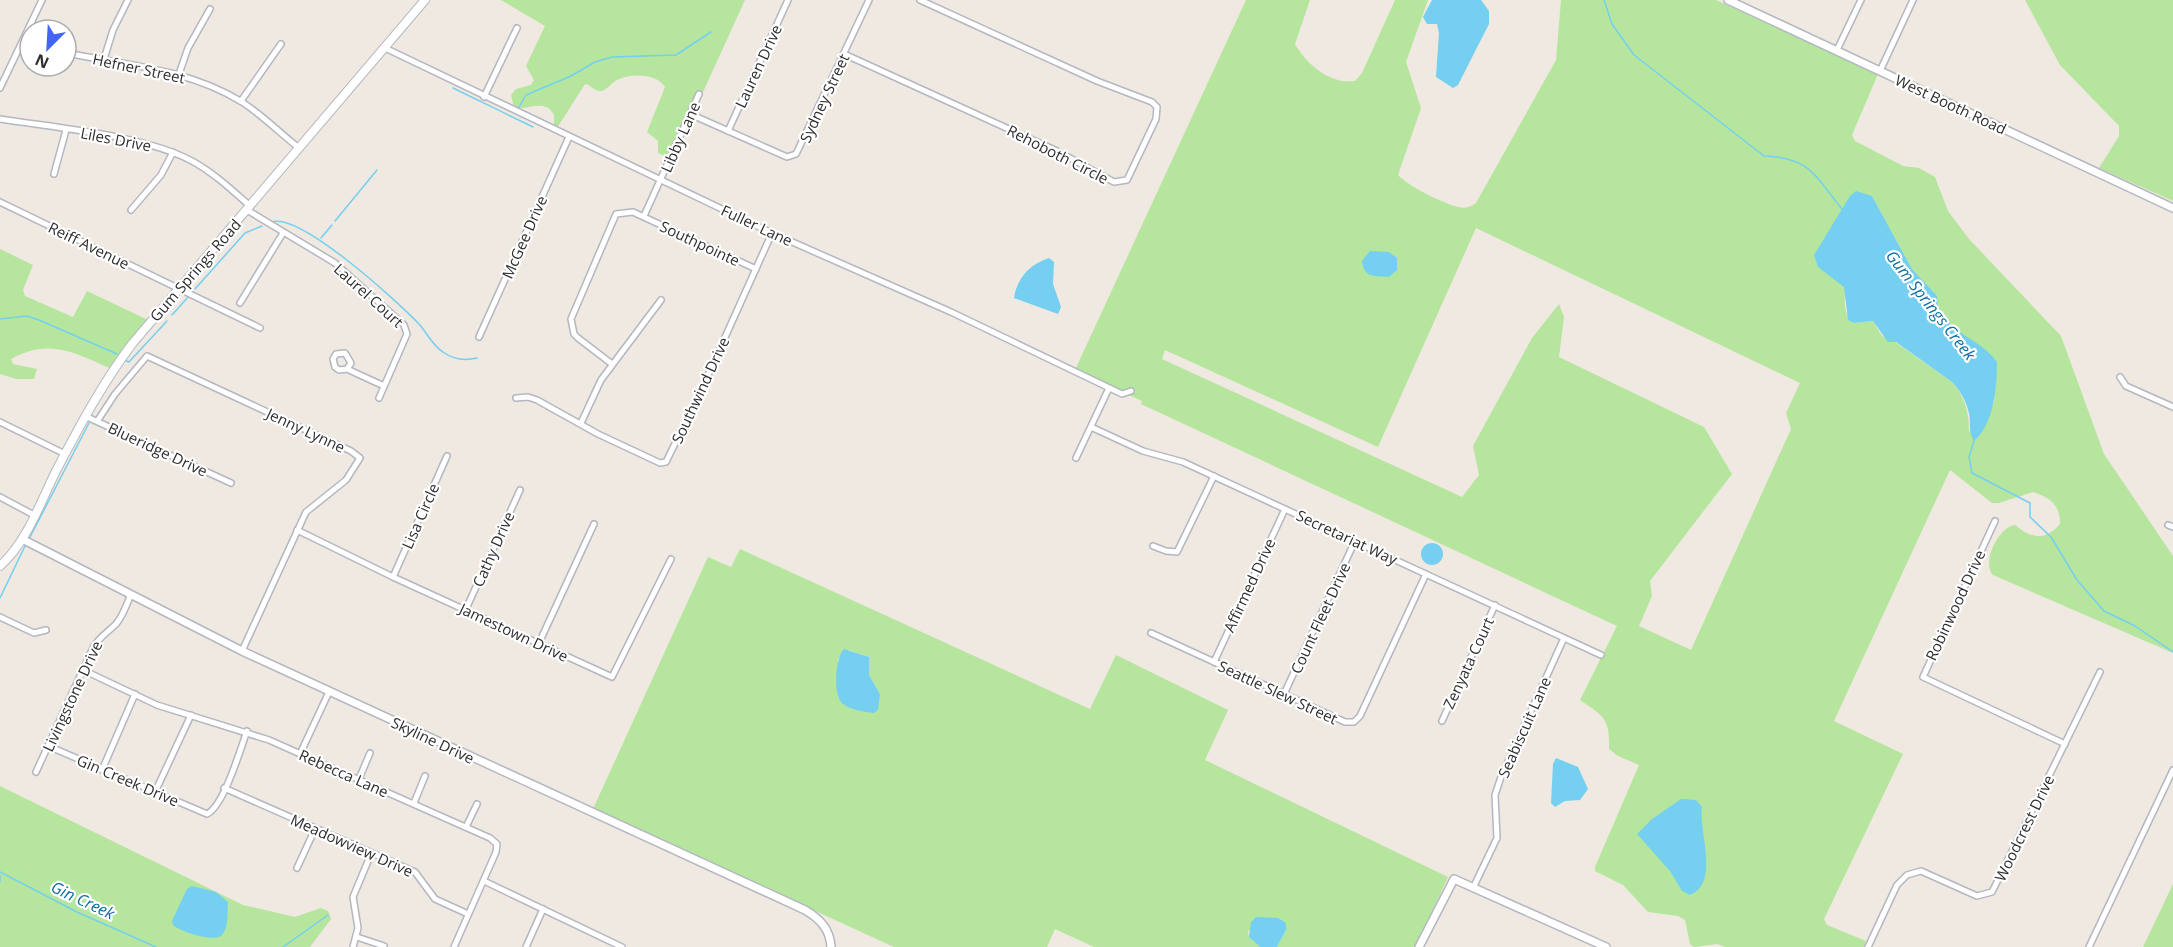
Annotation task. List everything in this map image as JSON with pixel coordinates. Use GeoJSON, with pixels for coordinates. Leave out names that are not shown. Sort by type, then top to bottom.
{"type":"FeatureCollection","features":[{"type":"Feature","properties":{"kind":"main road","name":"Gum Springs Road"},"geometry":{"type":"LineString","coordinates":[[1,565],[22,539],[85,416],[111,371],[425,0]]}},
{"type":"Feature","properties":{"kind":"street"},"geometry":{"type":"LineString","coordinates":[[35,18],[42,0]]}},
{"type":"Feature","properties":{"kind":"street"},"geometry":{"type":"LineString","coordinates":[[104,59],[113,30],[128,0]]}},
{"type":"Feature","properties":{"kind":"street","name":"Lauren Drive"},"geometry":{"type":"LineString","coordinates":[[728,131],[788,0]]}},
{"type":"Feature","properties":{"kind":"street","name":"Sydney Street"},"geometry":{"type":"LineString","coordinates":[[690,114],[787,157],[796,154],[868,0]]}},
{"type":"Feature","properties":{"kind":"street","name":"Rehoboth Circle"},"geometry":{"type":"LineString","coordinates":[[844,54],[1057,151],[1105,178],[1123,183],[1130,176],[1156,119],[1157,107],[1146,99],[1097,81],[920,0]]}},
{"type":"Feature","properties":{"kind":"street","name":"West Booth Road"},"geometry":{"type":"LineString","coordinates":[[1728,0],[2173,208]]}},
{"type":"Feature","properties":{"kind":"street"},"geometry":{"type":"LineString","coordinates":[[1837,50],[1861,0]]}},
{"type":"Feature","properties":{"kind":"street"},"geometry":{"type":"LineString","coordinates":[[1880,71],[1913,0]]}},
{"type":"Feature","properties":{"kind":"street"},"geometry":{"type":"LineString","coordinates":[[179,74],[188,48],[210,9]]}},
{"type":"Feature","properties":{"kind":"street"},"geometry":{"type":"LineString","coordinates":[[484,97],[517,28]]}},
{"type":"Feature","properties":{"kind":"street"},"geometry":{"type":"LineString","coordinates":[[241,102],[281,44]]}},
{"type":"Feature","properties":{"kind":"street","name":"Fuller Lane"},"geometry":{"type":"LineString","coordinates":[[385,48],[772,233],[941,307],[1122,394],[1131,391]]}},
{"type":"Feature","properties":{"kind":"street"},"geometry":{"type":"LineString","coordinates":[[0,88],[18,55]]}},
{"type":"Feature","properties":{"kind":"street","name":"Hefner Street"},"geometry":{"type":"LineString","coordinates":[[78,55],[179,74],[214,87],[241,102],[299,148]]}},
{"type":"Feature","properties":{"kind":"street","name":"Libby Lane"},"geometry":{"type":"LineString","coordinates":[[644,216],[699,94]]}},
{"type":"Feature","properties":{"kind":"street","name":"Liles Drive"},"geometry":{"type":"LineString","coordinates":[[0,119],[147,144],[173,152],[218,178],[249,208]]}},
{"type":"Feature","properties":{"kind":"street"},"geometry":{"type":"LineString","coordinates":[[54,174],[66,130]]}},
{"type":"Feature","properties":{"kind":"street","name":"McGee Drive"},"geometry":{"type":"LineString","coordinates":[[479,338],[569,137]]}},
{"type":"Feature","properties":{"kind":"street"},"geometry":{"type":"LineString","coordinates":[[131,210],[154,184],[173,152]]}},
{"type":"Feature","properties":{"kind":"street","name":"Reiff Avenue"},"geometry":{"type":"LineString","coordinates":[[0,202],[260,328]]}},
{"type":"Feature","properties":{"kind":"street","name":"Laurel Court"},"geometry":{"type":"LineString","coordinates":[[249,208],[283,233],[352,276],[404,325],[407,334],[378,398]]}},
{"type":"Feature","properties":{"kind":"street"},"geometry":{"type":"LineString","coordinates":[[612,364],[574,334],[571,319],[616,214],[633,212],[644,216]]}},
{"type":"Feature","properties":{"kind":"street","name":"Southpointe"},"geometry":{"type":"LineString","coordinates":[[644,216],[756,269]]}},
{"type":"Feature","properties":{"kind":"street"},"geometry":{"type":"LineString","coordinates":[[240,303],[283,233]]}},
{"type":"Feature","properties":{"kind":"street","name":"Southwind Drive"},"geometry":{"type":"LineString","coordinates":[[516,398],[528,397],[537,400],[598,434],[660,463],[666,462],[772,233]]}},
{"type":"Feature","properties":{"kind":"street"},"geometry":{"type":"LineString","coordinates":[[581,423],[612,364],[661,300]]}},
{"type":"Feature","properties":{"kind":"street","name":"Jenny Lynne"},"geometry":{"type":"LineString","coordinates":[[98,420],[115,393],[147,356],[351,451],[360,458],[346,480],[306,512],[242,651]]}},
{"type":"Feature","properties":{"kind":"street"},"geometry":{"type":"LineString","coordinates":[[346,369],[384,386]]}},
{"type":"Feature","properties":{"kind":"street"},"geometry":{"type":"LineString","coordinates":[[2120,377],[2126,386],[2173,407]]}},
{"type":"Feature","properties":{"kind":"street"},"geometry":{"type":"LineString","coordinates":[[1076,458],[1109,388]]}},
{"type":"Feature","properties":{"kind":"street","name":"Blueridge Drive"},"geometry":{"type":"LineString","coordinates":[[85,416],[231,483]]}},
{"type":"Feature","properties":{"kind":"street"},"geometry":{"type":"LineString","coordinates":[[0,422],[65,454]]}},
{"type":"Feature","properties":{"kind":"street","name":"Secretariat Way"},"geometry":{"type":"LineString","coordinates":[[1091,427],[1143,451],[1183,462],[1601,655]]}},
{"type":"Feature","properties":{"kind":"street","name":"Lisa Circle"},"geometry":{"type":"LineString","coordinates":[[393,577],[447,456]]}},
{"type":"Feature","properties":{"kind":"street"},"geometry":{"type":"LineString","coordinates":[[1153,546],[1177,552],[1214,476]]}},
{"type":"Feature","properties":{"kind":"street","name":"Cathy Drive"},"geometry":{"type":"LineString","coordinates":[[466,609],[520,490]]}},
{"type":"Feature","properties":{"kind":"street"},"geometry":{"type":"LineString","coordinates":[[0,497],[34,514]]}},
{"type":"Feature","properties":{"kind":"street","name":"Affirmed Drive"},"geometry":{"type":"LineString","coordinates":[[1214,662],[1285,508]]}},
{"type":"Feature","properties":{"kind":"street","name":"Robinwood Drive"},"geometry":{"type":"LineString","coordinates":[[1995,521],[1923,677],[2065,744]]}},
{"type":"Feature","properties":{"kind":"street"},"geometry":{"type":"LineString","coordinates":[[539,643],[594,524]]}},
{"type":"Feature","properties":{"kind":"street","name":"Jamestown Drive"},"geometry":{"type":"LineString","coordinates":[[297,530],[393,577],[612,677],[671,559]]}},
{"type":"Feature","properties":{"kind":"street","name":"Skyline Drive"},"geometry":{"type":"LineString","coordinates":[[22,539],[328,692],[805,910],[823,924],[831,937],[831,947]]}},
{"type":"Feature","properties":{"kind":"street","name":"Count Fleet Drive"},"geometry":{"type":"LineString","coordinates":[[1284,694],[1355,541]]}},
{"type":"Feature","properties":{"kind":"street"},"geometry":{"type":"LineString","coordinates":[[0,574],[1,565]]}},
{"type":"Feature","properties":{"kind":"street","name":"Seattle Slew Street"},"geometry":{"type":"LineString","coordinates":[[1150,633],[1345,722],[1354,722],[1360,716],[1426,573]]}},
{"type":"Feature","properties":{"kind":"street","name":"Livingstone Drive"},"geometry":{"type":"LineString","coordinates":[[36,772],[97,640],[115,625],[131,594]]}},
{"type":"Feature","properties":{"kind":"street","name":"Zenyata Court"},"geometry":{"type":"LineString","coordinates":[[1442,721],[1495,606]]}},
{"type":"Feature","properties":{"kind":"street"},"geometry":{"type":"LineString","coordinates":[[0,616],[34,633],[46,630]]}},
{"type":"Feature","properties":{"kind":"street","name":"Seabiscuit Lane"},"geometry":{"type":"LineString","coordinates":[[1474,886],[1497,838],[1495,795],[1501,777],[1564,638]]}},
{"type":"Feature","properties":{"kind":"street","name":"Rebecca Lane"},"geometry":{"type":"LineString","coordinates":[[83,670],[135,694],[190,715],[247,731],[300,753],[466,827],[496,844],[484,880],[454,947]]}},
{"type":"Feature","properties":{"kind":"street","name":"Woodcrest Drive"},"geometry":{"type":"LineString","coordinates":[[1868,947],[1897,885],[1907,875],[1921,871],[1977,896],[1992,892],[2100,672]]}},
{"type":"Feature","properties":{"kind":"street"},"geometry":{"type":"LineString","coordinates":[[300,753],[328,692]]}},
{"type":"Feature","properties":{"kind":"street"},"geometry":{"type":"LineString","coordinates":[[102,770],[135,694]]}},
{"type":"Feature","properties":{"kind":"street"},"geometry":{"type":"LineString","coordinates":[[156,790],[190,715]]}},
{"type":"Feature","properties":{"kind":"street"},"geometry":{"type":"LineString","coordinates":[[224,788],[247,731]]}},
{"type":"Feature","properties":{"kind":"street","name":"Gin Creek Drive"},"geometry":{"type":"LineString","coordinates":[[48,746],[102,770],[156,790],[207,814],[213,811],[224,788]]}},
{"type":"Feature","properties":{"kind":"street"},"geometry":{"type":"LineString","coordinates":[[359,779],[370,753]]}},
{"type":"Feature","properties":{"kind":"street"},"geometry":{"type":"LineString","coordinates":[[2088,947],[2173,770]]}},
{"type":"Feature","properties":{"kind":"street"},"geometry":{"type":"LineString","coordinates":[[414,803],[425,776]]}},
{"type":"Feature","properties":{"kind":"street","name":"Meadowview Drive"},"geometry":{"type":"LineString","coordinates":[[224,788],[415,872],[435,899],[468,914]]}},
{"type":"Feature","properties":{"kind":"street"},"geometry":{"type":"LineString","coordinates":[[466,827],[477,804]]}},
{"type":"Feature","properties":{"kind":"street"},"geometry":{"type":"LineString","coordinates":[[297,868],[315,829]]}},
{"type":"Feature","properties":{"kind":"street"},"geometry":{"type":"LineString","coordinates":[[353,947],[357,936],[353,897],[371,854]]}},
{"type":"Feature","properties":{"kind":"street"},"geometry":{"type":"LineString","coordinates":[[1419,947],[1454,879],[1606,947]]}},
{"type":"Feature","properties":{"kind":"street"},"geometry":{"type":"LineString","coordinates":[[484,880],[622,947]]}},
{"type":"Feature","properties":{"kind":"street"},"geometry":{"type":"LineString","coordinates":[[526,947],[543,909]]}},
{"type":"Feature","properties":{"kind":"street"},"geometry":{"type":"LineString","coordinates":[[357,936],[384,946]]}},
{"type":"Feature","properties":{"kind":"street"},"geometry":{"type":"LineString","coordinates":[[604,947],[607,940]]}},
{"type":"Feature","properties":{"kind":"green space"},"geometry":{"type":"Polygon","coordinates":[[[501,0],[745,0],[703,92],[698,90],[667,157],[658,153],[658,141],[647,132],[665,87],[661,82],[650,77],[636,75],[622,78],[602,91],[585,84],[557,128],[554,126],[554,115],[546,107],[514,107],[511,95],[516,89],[531,85],[534,80],[526,66],[545,26],[501,0]]]}},
{"type":"Feature","properties":{"kind":"green space"},"geometry":{"type":"Polygon","coordinates":[[[1246,0],[1310,0],[1295,44],[1312,66],[1320,72],[1337,80],[1355,81],[1362,73],[1395,0],[1428,0],[1406,62],[1421,108],[1398,175],[1426,194],[1463,208],[1476,203],[1556,60],[1561,0],[1716,0],[1878,74],[1852,135],[1855,141],[1903,166],[1919,168],[1935,177],[1948,211],[1969,239],[2061,336],[2104,454],[2173,556],[2173,653],[1993,575],[1989,562],[1990,554],[2003,532],[2015,525],[2027,533],[2044,535],[2060,524],[2058,511],[2049,499],[2033,492],[1999,503],[1992,503],[1950,470],[1834,721],[1903,754],[1824,919],[1827,925],[1866,941],[1864,947],[1725,947],[1717,944],[1694,947],[1690,944],[1685,920],[1678,916],[1648,912],[1623,885],[1595,871],[1639,765],[1618,756],[1609,749],[1607,725],[1604,719],[1580,700],[1617,626],[1141,404],[1142,401],[1075,370],[1246,0]],[[1872,196],[1850,263],[1845,300],[1847,314],[1854,323],[1873,321],[1882,336],[1895,342],[1952,382],[1965,405],[1969,432],[1994,402],[1997,362],[1943,317],[1936,296],[1912,269],[1872,196]],[[1476,228],[1378,447],[1165,350],[1162,359],[1462,497],[1479,475],[1473,446],[1532,338],[1559,304],[1564,317],[1559,357],[1704,427],[1732,474],[1650,581],[1652,596],[1639,626],[1691,650],[1791,429],[1786,413],[1800,383],[1476,228]]]}},
{"type":"Feature","properties":{"kind":"green space"},"geometry":{"type":"Polygon","coordinates":[[[2025,0],[2173,0],[2173,201],[2099,168],[2119,136],[2119,126],[2060,65],[2025,0]]]}},
{"type":"Feature","properties":{"kind":"green space"},"geometry":{"type":"Polygon","coordinates":[[[0,249],[33,265],[23,290],[25,296],[73,317],[87,291],[148,320],[109,368],[73,353],[49,348],[37,349],[11,359],[13,364],[37,369],[34,379],[16,379],[0,374],[0,249]]]}},
{"type":"Feature","properties":{"kind":"green space"},"geometry":{"type":"Polygon","coordinates":[[[740,549],[1090,709],[1116,655],[1228,710],[1205,760],[1448,877],[1416,947],[1277,947],[1286,930],[1286,923],[1248,931],[1249,937],[1260,947],[1094,947],[1055,929],[1047,947],[894,947],[593,809],[708,557],[731,567],[740,549]],[[849,650],[838,659],[838,697],[880,694],[869,675],[869,657],[849,650]]]}},
{"type":"Feature","properties":{"kind":"green space"},"geometry":{"type":"Polygon","coordinates":[[[0,786],[243,905],[295,917],[321,908],[328,911],[331,919],[310,947],[0,947],[0,786]]]}},
{"type":"Feature","properties":{"kind":"green space"},"geometry":{"type":"Polygon","coordinates":[[[2173,884],[2173,947],[2143,947],[2173,884]]]}},
{"type":"Feature","properties":{"kind":"water"},"geometry":{"type":"Polygon","coordinates":[[[1432,0],[1481,0],[1489,11],[1489,24],[1458,85],[1453,88],[1436,77],[1439,33],[1437,24],[1427,24],[1423,17],[1432,0]]]}},
{"type":"Feature","properties":{"kind":"water"},"geometry":{"type":"Polygon","coordinates":[[[1856,191],[1872,196],[1912,269],[1937,296],[1944,318],[1990,353],[1997,362],[1995,394],[1990,415],[1981,434],[1974,441],[1970,431],[1968,409],[1955,385],[1896,342],[1888,342],[1873,321],[1854,323],[1848,320],[1844,287],[1818,267],[1814,255],[1850,196],[1856,191]]]}},
{"type":"Feature","properties":{"kind":"water"},"geometry":{"type":"Polygon","coordinates":[[[1370,251],[1389,252],[1397,258],[1397,270],[1389,277],[1367,273],[1362,261],[1370,251]]]}},
{"type":"Feature","properties":{"kind":"water"},"geometry":{"type":"Polygon","coordinates":[[[1049,258],[1054,262],[1053,284],[1061,307],[1058,314],[1014,298],[1021,278],[1030,268],[1049,258]]]}},
{"type":"Feature","properties":{"kind":"water"},"geometry":{"type":"Polygon","coordinates":[[[1432,543],[1440,546],[1443,554],[1440,562],[1432,565],[1424,562],[1421,554],[1424,546],[1432,543]]]}},
{"type":"Feature","properties":{"kind":"water"},"geometry":{"type":"Polygon","coordinates":[[[844,649],[869,657],[869,675],[880,694],[878,710],[874,713],[849,707],[839,698],[836,684],[837,668],[844,649]]]}},
{"type":"Feature","properties":{"kind":"water"},"geometry":{"type":"Polygon","coordinates":[[[1556,758],[1578,767],[1588,789],[1580,800],[1565,801],[1555,807],[1551,803],[1553,764],[1556,758]]]}},
{"type":"Feature","properties":{"kind":"water"},"geometry":{"type":"Polygon","coordinates":[[[1681,799],[1696,800],[1702,807],[1706,868],[1699,889],[1690,895],[1682,891],[1670,871],[1637,834],[1652,819],[1681,799]]]}},
{"type":"Feature","properties":{"kind":"water"},"geometry":{"type":"Polygon","coordinates":[[[192,886],[216,892],[228,902],[226,928],[222,935],[213,938],[198,936],[173,925],[172,921],[187,889],[192,886]]]}},
{"type":"Feature","properties":{"kind":"water"},"geometry":{"type":"Polygon","coordinates":[[[1256,917],[1278,918],[1286,923],[1286,930],[1277,947],[1260,947],[1249,937],[1251,922],[1256,917]]]}},
{"type":"Feature","properties":{"kind":"waterway","name":"Gum Springs Creek"},"geometry":{"type":"LineString","coordinates":[[1604,0],[1612,24],[1634,55],[1764,156],[1792,160],[1810,170],[1842,209]]}},
{"type":"Feature","properties":{"kind":"waterway"},"geometry":{"type":"LineString","coordinates":[[518,109],[526,95],[571,76],[595,62],[612,57],[676,55],[711,32]]}},
{"type":"Feature","properties":{"kind":"waterway"},"geometry":{"type":"LineString","coordinates":[[453,88],[533,127]]}},
{"type":"Feature","properties":{"kind":"waterway"},"geometry":{"type":"LineString","coordinates":[[335,221],[377,170]]}},
{"type":"Feature","properties":{"kind":"waterway"},"geometry":{"type":"LineString","coordinates":[[272,222],[285,223],[304,231],[348,261],[408,313],[443,352],[460,359],[477,358]]}},
{"type":"Feature","properties":{"kind":"waterway"},"geometry":{"type":"LineString","coordinates":[[321,238],[332,225]]}},
{"type":"Feature","properties":{"kind":"waterway"},"geometry":{"type":"LineString","coordinates":[[195,289],[245,233],[262,226]]}},
{"type":"Feature","properties":{"kind":"waterway"},"geometry":{"type":"LineString","coordinates":[[172,315],[189,296]]}},
{"type":"Feature","properties":{"kind":"waterway"},"geometry":{"type":"LineString","coordinates":[[0,319],[27,316],[117,354]]}},
{"type":"Feature","properties":{"kind":"waterway"},"geometry":{"type":"LineString","coordinates":[[124,360],[129,362],[167,321]]}},
{"type":"Feature","properties":{"kind":"waterway"},"geometry":{"type":"LineString","coordinates":[[29,539],[89,423]]}},
{"type":"Feature","properties":{"kind":"waterway","name":"Gum Springs Creek"},"geometry":{"type":"LineString","coordinates":[[1974,441],[1969,457],[1972,473],[2030,503],[2030,517],[2051,537],[2077,580],[2104,611],[2135,626],[2173,652]]}},
{"type":"Feature","properties":{"kind":"waterway"},"geometry":{"type":"LineString","coordinates":[[0,598],[25,546]]}},
{"type":"Feature","properties":{"kind":"waterway","name":"Gin Creek"},"geometry":{"type":"LineString","coordinates":[[0,872],[77,912],[156,947]]}},
{"type":"Feature","properties":{"kind":"waterway"},"geometry":{"type":"LineString","coordinates":[[0,876],[0,882]]}},
{"type":"Feature","properties":{"kind":"waterway"},"geometry":{"type":"LineString","coordinates":[[283,947],[328,915]]}}]}
